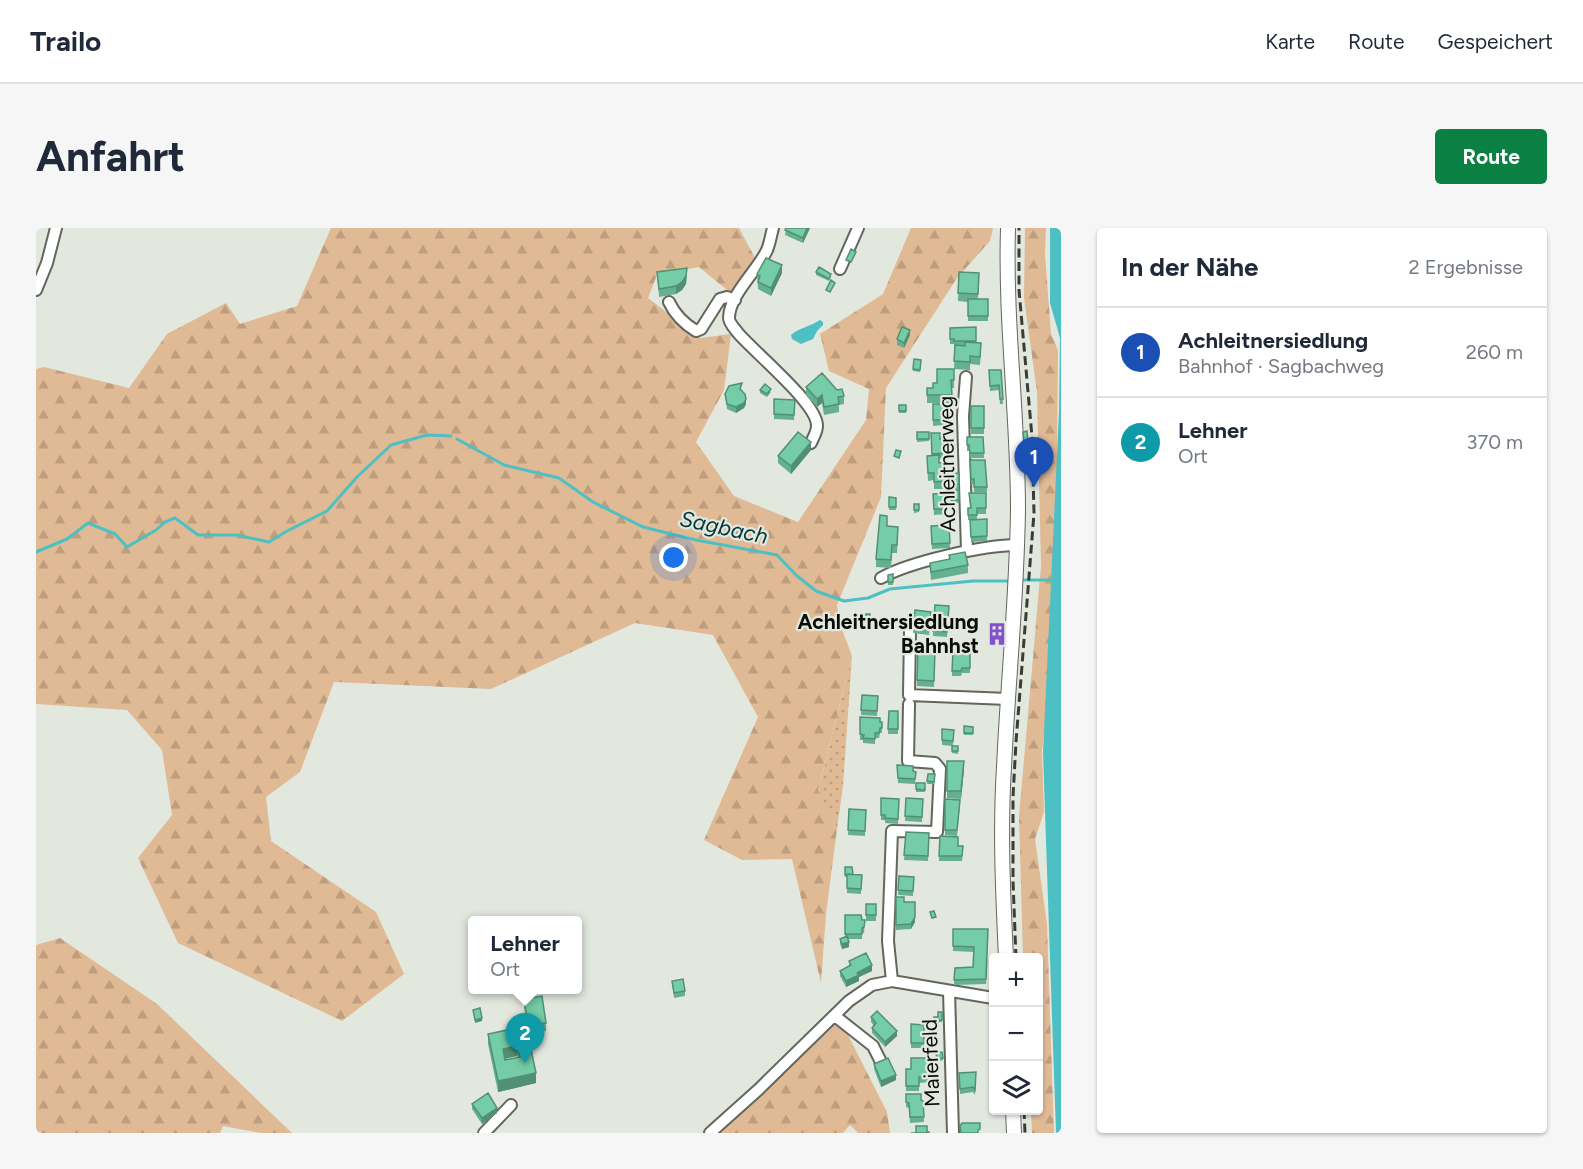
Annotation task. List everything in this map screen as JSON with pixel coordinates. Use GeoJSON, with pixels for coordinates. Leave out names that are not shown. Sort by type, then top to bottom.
{"type":"FeatureCollection","features":[{"type":"Feature","properties":{"kind":"main road"},"geometry":{"type":"LineString","coordinates":[[1006,953],[1002,829],[1017,566],[1017,455],[1008,228]]}},
{"type":"Feature","properties":{"kind":"main road"},"geometry":{"type":"LineString","coordinates":[[1013,1115],[1014,1133]]}},
{"type":"Feature","properties":{"kind":"street"},"geometry":{"type":"LineString","coordinates":[[36,290],[47,262],[56,228]]}},
{"type":"Feature","properties":{"kind":"street"},"geometry":{"type":"LineString","coordinates":[[773,228],[767,251],[733,302],[729,318],[730,323],[769,366],[797,391],[815,415],[818,425],[811,443]]}},
{"type":"Feature","properties":{"kind":"street"},"geometry":{"type":"LineString","coordinates":[[840,269],[858,228]]}},
{"type":"Feature","properties":{"kind":"street"},"geometry":{"type":"LineString","coordinates":[[669,302],[674,312],[685,324],[696,331],[701,329],[720,299],[727,297],[733,302]]}},
{"type":"Feature","properties":{"kind":"street","name":"Achleitnerweg"},"geometry":{"type":"LineString","coordinates":[[966,377],[963,416],[968,551]]}},
{"type":"Feature","properties":{"kind":"street"},"geometry":{"type":"LineString","coordinates":[[881,578],[895,570],[968,551],[989,546],[1017,545]]}},
{"type":"Feature","properties":{"kind":"street"},"geometry":{"type":"LineString","coordinates":[[910,630],[909,695],[1008,699]]}},
{"type":"Feature","properties":{"kind":"street"},"geometry":{"type":"LineString","coordinates":[[892,981],[888,941],[892,831],[937,832],[940,769],[935,764],[908,761],[909,704]]}},
{"type":"Feature","properties":{"kind":"street"},"geometry":{"type":"LineString","coordinates":[[710,1133],[862,991],[872,985],[892,981],[989,997]]}},
{"type":"Feature","properties":{"kind":"street","name":"Maierfeld"},"geometry":{"type":"LineString","coordinates":[[950,991],[953,1133]]}},
{"type":"Feature","properties":{"kind":"street"},"geometry":{"type":"LineString","coordinates":[[835,1016],[873,1046],[880,1059]]}},
{"type":"Feature","properties":{"kind":"street"},"geometry":{"type":"LineString","coordinates":[[484,1133],[511,1105]]}},
{"type":"Feature","properties":{"kind":"green space"},"geometry":{"type":"Polygon","coordinates":[[[331,228],[739,228],[755,258],[733,295],[699,267],[657,275],[648,298],[700,338],[731,334],[724,390],[696,442],[734,496],[798,522],[866,420],[869,389],[829,371],[820,334],[883,294],[911,228],[993,228],[990,241],[957,278],[886,388],[881,497],[837,605],[840,624],[852,656],[818,790],[837,829],[826,914],[821,983],[792,859],[742,860],[704,840],[758,717],[713,635],[635,623],[491,689],[334,682],[300,772],[266,797],[271,841],[376,912],[404,974],[342,1021],[178,943],[138,858],[172,815],[162,750],[127,710],[36,704],[36,369],[44,367],[129,388],[167,334],[226,303],[240,324],[297,306],[331,228]]]}},
{"type":"Feature","properties":{"kind":"green space"},"geometry":{"type":"Polygon","coordinates":[[[1025,228],[1046,228],[1045,254],[1051,334],[1058,350],[1057,457],[1061,470],[1061,595],[1042,751],[1044,812],[1035,839],[1047,924],[1054,1133],[1032,1133],[1031,1115],[1043,1115],[1043,953],[1023,953],[1019,816],[1041,566],[1037,392],[1024,298],[1025,228]]]}},
{"type":"Feature","properties":{"kind":"green space"},"geometry":{"type":"Polygon","coordinates":[[[852,656],[843,786],[837,829],[818,791],[852,656]]]}},
{"type":"Feature","properties":{"kind":"green space"},"geometry":{"type":"Polygon","coordinates":[[[60,938],[157,1004],[292,1133],[261,1133],[223,1126],[220,1133],[36,1133],[36,945],[60,938]]]}},
{"type":"Feature","properties":{"kind":"green space"},"geometry":{"type":"Polygon","coordinates":[[[835,1023],[843,1025],[887,1112],[890,1133],[858,1133],[850,1125],[843,1133],[712,1133],[835,1023]]]}},
{"type":"Feature","properties":{"kind":"water"},"geometry":{"type":"Polygon","coordinates":[[[1050,228],[1061,228],[1061,1133],[1056,1133],[1043,753],[1059,411],[1060,338],[1050,303],[1050,228]]]}},
{"type":"Feature","properties":{"kind":"water"},"geometry":{"type":"Polygon","coordinates":[[[820,320],[823,325],[813,339],[801,344],[792,339],[791,335],[820,320]]]}},
{"type":"Feature","properties":{"kind":"building"},"geometry":{"type":"Polygon","coordinates":[[[786,228],[807,228],[803,238],[785,230],[786,228]]]}},
{"type":"Feature","properties":{"kind":"building"},"geometry":{"type":"Polygon","coordinates":[[[851,249],[856,252],[851,262],[846,260],[851,249]]]}},
{"type":"Feature","properties":{"kind":"building"},"geometry":{"type":"Polygon","coordinates":[[[766,258],[782,265],[771,288],[758,282],[760,276],[757,274],[766,258]]]}},
{"type":"Feature","properties":{"kind":"building"},"geometry":{"type":"Polygon","coordinates":[[[819,267],[831,274],[829,279],[816,272],[819,267]]]}},
{"type":"Feature","properties":{"kind":"building"},"geometry":{"type":"Polygon","coordinates":[[[687,268],[682,282],[676,286],[659,289],[657,272],[687,268]]]}},
{"type":"Feature","properties":{"kind":"building"},"geometry":{"type":"Polygon","coordinates":[[[959,272],[979,273],[978,294],[958,293],[959,272]]]}},
{"type":"Feature","properties":{"kind":"building"},"geometry":{"type":"Polygon","coordinates":[[[831,280],[835,283],[830,292],[826,290],[831,280]]]}},
{"type":"Feature","properties":{"kind":"building"},"geometry":{"type":"Polygon","coordinates":[[[968,299],[988,299],[988,316],[968,316],[968,299]]]}},
{"type":"Feature","properties":{"kind":"building"},"geometry":{"type":"Polygon","coordinates":[[[902,327],[910,330],[904,343],[897,339],[902,327]]]}},
{"type":"Feature","properties":{"kind":"building"},"geometry":{"type":"Polygon","coordinates":[[[976,327],[976,341],[950,339],[950,328],[976,327]]]}},
{"type":"Feature","properties":{"kind":"building"},"geometry":{"type":"Polygon","coordinates":[[[965,342],[981,343],[980,357],[970,356],[970,362],[954,361],[955,345],[965,346],[965,342]]]}},
{"type":"Feature","properties":{"kind":"building"},"geometry":{"type":"Polygon","coordinates":[[[914,359],[921,360],[920,370],[913,369],[914,359]]]}},
{"type":"Feature","properties":{"kind":"building"},"geometry":{"type":"Polygon","coordinates":[[[937,369],[954,369],[954,380],[951,380],[952,395],[927,395],[927,388],[933,388],[933,383],[937,383],[937,369]]]}},
{"type":"Feature","properties":{"kind":"building"},"geometry":{"type":"Polygon","coordinates":[[[989,370],[1001,370],[1003,399],[1000,399],[999,385],[990,386],[989,370]]]}},
{"type":"Feature","properties":{"kind":"building"},"geometry":{"type":"Polygon","coordinates":[[[822,373],[837,390],[842,389],[844,396],[838,397],[839,404],[824,407],[822,395],[817,399],[806,387],[822,373]]]}},
{"type":"Feature","properties":{"kind":"building"},"geometry":{"type":"Polygon","coordinates":[[[742,383],[740,389],[745,394],[744,403],[736,407],[727,404],[725,394],[729,386],[742,383]]]}},
{"type":"Feature","properties":{"kind":"building"},"geometry":{"type":"Polygon","coordinates":[[[765,384],[771,389],[767,394],[760,390],[765,384]]]}},
{"type":"Feature","properties":{"kind":"building"},"geometry":{"type":"Polygon","coordinates":[[[774,399],[795,400],[794,415],[774,414],[774,399]]]}},
{"type":"Feature","properties":{"kind":"building"},"geometry":{"type":"Polygon","coordinates":[[[933,404],[945,404],[945,420],[933,420],[933,404]]]}},
{"type":"Feature","properties":{"kind":"building"},"geometry":{"type":"Polygon","coordinates":[[[899,405],[906,405],[906,411],[899,411],[899,405]]]}},
{"type":"Feature","properties":{"kind":"building"},"geometry":{"type":"Polygon","coordinates":[[[971,406],[984,406],[984,428],[971,428],[971,406]]]}},
{"type":"Feature","properties":{"kind":"building"},"geometry":{"type":"Polygon","coordinates":[[[1027,431],[1028,443],[1024,443],[1023,432],[1027,431]]]}},
{"type":"Feature","properties":{"kind":"building"},"geometry":{"type":"Polygon","coordinates":[[[798,432],[811,442],[791,466],[778,456],[798,432]]]}},
{"type":"Feature","properties":{"kind":"building"},"geometry":{"type":"Polygon","coordinates":[[[917,432],[929,432],[929,439],[917,439],[917,432]]]}},
{"type":"Feature","properties":{"kind":"building"},"geometry":{"type":"Polygon","coordinates":[[[931,433],[940,433],[940,439],[945,438],[946,453],[932,454],[931,433]]]}},
{"type":"Feature","properties":{"kind":"building"},"geometry":{"type":"Polygon","coordinates":[[[967,437],[983,437],[984,453],[970,453],[967,437]]]}},
{"type":"Feature","properties":{"kind":"building"},"geometry":{"type":"Polygon","coordinates":[[[896,450],[901,451],[899,458],[894,456],[896,450]]]}},
{"type":"Feature","properties":{"kind":"building"},"geometry":{"type":"Polygon","coordinates":[[[939,455],[939,463],[946,462],[947,474],[959,473],[959,484],[947,485],[946,481],[934,482],[934,473],[928,473],[927,456],[939,455]]]}},
{"type":"Feature","properties":{"kind":"building"},"geometry":{"type":"Polygon","coordinates":[[[970,460],[985,460],[987,487],[974,487],[970,460]]]}},
{"type":"Feature","properties":{"kind":"building"},"geometry":{"type":"Polygon","coordinates":[[[959,490],[959,500],[951,500],[951,491],[959,490]]]}},
{"type":"Feature","properties":{"kind":"building"},"geometry":{"type":"Polygon","coordinates":[[[947,493],[948,509],[934,509],[933,494],[947,493]]]}},
{"type":"Feature","properties":{"kind":"building"},"geometry":{"type":"Polygon","coordinates":[[[969,493],[986,493],[986,508],[977,508],[977,515],[968,515],[968,508],[971,508],[969,493]]]}},
{"type":"Feature","properties":{"kind":"building"},"geometry":{"type":"Polygon","coordinates":[[[889,497],[896,498],[896,507],[889,507],[889,497]]]}},
{"type":"Feature","properties":{"kind":"building"},"geometry":{"type":"Polygon","coordinates":[[[914,504],[919,504],[919,510],[914,510],[914,504]]]}},
{"type":"Feature","properties":{"kind":"building"},"geometry":{"type":"Polygon","coordinates":[[[880,515],[887,516],[887,526],[898,527],[897,545],[892,545],[891,560],[876,559],[880,515]]]}},
{"type":"Feature","properties":{"kind":"building"},"geometry":{"type":"Polygon","coordinates":[[[987,519],[987,536],[971,537],[970,520],[987,519]]]}},
{"type":"Feature","properties":{"kind":"building"},"geometry":{"type":"Polygon","coordinates":[[[949,525],[950,543],[932,544],[931,526],[949,525]]]}},
{"type":"Feature","properties":{"kind":"building"},"geometry":{"type":"Polygon","coordinates":[[[965,552],[968,565],[931,572],[930,563],[950,559],[949,555],[965,552]]]}},
{"type":"Feature","properties":{"kind":"building"},"geometry":{"type":"Polygon","coordinates":[[[893,574],[893,582],[888,582],[888,575],[893,574]]]}},
{"type":"Feature","properties":{"kind":"building"},"geometry":{"type":"Polygon","coordinates":[[[935,605],[949,606],[947,632],[933,631],[935,605]]]}},
{"type":"Feature","properties":{"kind":"building"},"geometry":{"type":"Polygon","coordinates":[[[915,610],[931,612],[929,630],[913,628],[915,610]]]}},
{"type":"Feature","properties":{"kind":"building"},"geometry":{"type":"Polygon","coordinates":[[[866,614],[870,614],[870,623],[865,622],[866,614]]]}},
{"type":"Feature","properties":{"kind":"building"},"geometry":{"type":"Polygon","coordinates":[[[918,650],[935,650],[934,681],[917,680],[918,650]]]}},
{"type":"Feature","properties":{"kind":"building"},"geometry":{"type":"Polygon","coordinates":[[[953,651],[970,651],[970,668],[952,671],[953,651]]]}},
{"type":"Feature","properties":{"kind":"building"},"geometry":{"type":"Polygon","coordinates":[[[862,695],[878,696],[877,711],[861,710],[862,695]]]}},
{"type":"Feature","properties":{"kind":"building"},"geometry":{"type":"Polygon","coordinates":[[[889,711],[898,711],[898,729],[888,729],[889,711]]]}},
{"type":"Feature","properties":{"kind":"building"},"geometry":{"type":"Polygon","coordinates":[[[860,717],[880,718],[882,728],[879,733],[875,733],[875,739],[863,738],[864,735],[860,734],[860,717]]]}},
{"type":"Feature","properties":{"kind":"building"},"geometry":{"type":"Polygon","coordinates":[[[964,726],[973,727],[973,733],[964,733],[964,726]]]}},
{"type":"Feature","properties":{"kind":"building"},"geometry":{"type":"Polygon","coordinates":[[[942,729],[954,730],[953,741],[942,740],[942,729]]]}},
{"type":"Feature","properties":{"kind":"building"},"geometry":{"type":"Polygon","coordinates":[[[952,746],[958,746],[958,751],[952,751],[952,746]]]}},
{"type":"Feature","properties":{"kind":"building"},"geometry":{"type":"Polygon","coordinates":[[[947,761],[964,761],[961,791],[947,791],[947,761]]]}},
{"type":"Feature","properties":{"kind":"building"},"geometry":{"type":"Polygon","coordinates":[[[897,765],[913,766],[913,771],[916,772],[915,779],[898,778],[897,765]]]}},
{"type":"Feature","properties":{"kind":"building"},"geometry":{"type":"Polygon","coordinates":[[[928,774],[935,774],[934,782],[927,781],[928,774]]]}},
{"type":"Feature","properties":{"kind":"building"},"geometry":{"type":"Polygon","coordinates":[[[916,783],[925,783],[925,790],[916,789],[916,783]]]}},
{"type":"Feature","properties":{"kind":"building"},"geometry":{"type":"Polygon","coordinates":[[[881,798],[899,799],[898,819],[885,818],[885,815],[881,815],[881,798]]]}},
{"type":"Feature","properties":{"kind":"building"},"geometry":{"type":"Polygon","coordinates":[[[906,798],[923,799],[922,817],[905,816],[906,798]]]}},
{"type":"Feature","properties":{"kind":"building"},"geometry":{"type":"Polygon","coordinates":[[[945,799],[960,800],[957,830],[945,830],[945,799]]]}},
{"type":"Feature","properties":{"kind":"building"},"geometry":{"type":"Polygon","coordinates":[[[849,809],[866,810],[865,831],[848,830],[849,809]]]}},
{"type":"Feature","properties":{"kind":"building"},"geometry":{"type":"Polygon","coordinates":[[[906,832],[929,833],[928,856],[904,855],[906,832]]]}},
{"type":"Feature","properties":{"kind":"building"},"geometry":{"type":"Polygon","coordinates":[[[940,836],[958,837],[958,846],[963,846],[962,856],[939,856],[940,836]]]}},
{"type":"Feature","properties":{"kind":"building"},"geometry":{"type":"Polygon","coordinates":[[[845,867],[852,867],[853,874],[845,875],[845,867]]]}},
{"type":"Feature","properties":{"kind":"building"},"geometry":{"type":"Polygon","coordinates":[[[847,874],[862,875],[861,889],[847,888],[847,874]]]}},
{"type":"Feature","properties":{"kind":"building"},"geometry":{"type":"Polygon","coordinates":[[[899,876],[914,877],[913,891],[898,890],[899,876]]]}},
{"type":"Feature","properties":{"kind":"building"},"geometry":{"type":"Polygon","coordinates":[[[896,897],[904,897],[904,902],[915,902],[915,917],[911,924],[896,925],[896,897]]]}},
{"type":"Feature","properties":{"kind":"building"},"geometry":{"type":"Polygon","coordinates":[[[866,904],[876,904],[876,915],[866,915],[866,904]]]}},
{"type":"Feature","properties":{"kind":"building"},"geometry":{"type":"Polygon","coordinates":[[[934,911],[936,917],[932,918],[930,912],[934,911]]]}},
{"type":"Feature","properties":{"kind":"building"},"geometry":{"type":"Polygon","coordinates":[[[845,915],[861,915],[862,920],[865,920],[862,934],[845,934],[845,915]]]}},
{"type":"Feature","properties":{"kind":"building"},"geometry":{"type":"Polygon","coordinates":[[[953,929],[988,929],[986,979],[954,980],[955,968],[973,967],[974,947],[953,946],[953,929]]]}},
{"type":"Feature","properties":{"kind":"building"},"geometry":{"type":"Polygon","coordinates":[[[847,936],[849,942],[842,944],[840,939],[847,936]]]}},
{"type":"Feature","properties":{"kind":"building"},"geometry":{"type":"Polygon","coordinates":[[[866,953],[872,965],[846,981],[840,971],[851,965],[849,961],[866,953]]]}},
{"type":"Feature","properties":{"kind":"building"},"geometry":{"type":"Polygon","coordinates":[[[683,979],[685,991],[674,993],[672,981],[683,979]]]}},
{"type":"Feature","properties":{"kind":"building"},"geometry":{"type":"Polygon","coordinates":[[[542,996],[546,1023],[528,1025],[524,999],[542,996]]]}},
{"type":"Feature","properties":{"kind":"building"},"geometry":{"type":"Polygon","coordinates":[[[480,1008],[482,1018],[475,1020],[473,1010],[480,1008]]]}},
{"type":"Feature","properties":{"kind":"building"},"geometry":{"type":"Polygon","coordinates":[[[877,1011],[897,1031],[885,1042],[872,1028],[876,1023],[871,1017],[877,1011]]]}},
{"type":"Feature","properties":{"kind":"building"},"geometry":{"type":"Polygon","coordinates":[[[938,1012],[942,1012],[942,1020],[934,1024],[934,1017],[938,1017],[938,1012]]]}},
{"type":"Feature","properties":{"kind":"building"},"geometry":{"type":"Polygon","coordinates":[[[911,1024],[924,1025],[924,1043],[911,1043],[911,1024]]]}},
{"type":"Feature","properties":{"kind":"building"},"geometry":{"type":"Polygon","coordinates":[[[526,1026],[536,1073],[498,1081],[488,1034],[526,1026]],[[517,1046],[503,1049],[505,1060],[520,1057],[517,1046]]]}},
{"type":"Feature","properties":{"kind":"building"},"geometry":{"type":"Polygon","coordinates":[[[942,1052],[943,1058],[937,1059],[936,1053],[942,1052]]]}},
{"type":"Feature","properties":{"kind":"building"},"geometry":{"type":"Polygon","coordinates":[[[888,1058],[896,1075],[881,1081],[874,1064],[888,1058]]]}},
{"type":"Feature","properties":{"kind":"building"},"geometry":{"type":"Polygon","coordinates":[[[911,1058],[929,1058],[930,1077],[919,1077],[919,1086],[906,1086],[906,1069],[911,1069],[911,1058]]]}},
{"type":"Feature","properties":{"kind":"building"},"geometry":{"type":"Polygon","coordinates":[[[976,1072],[975,1090],[973,1087],[960,1089],[959,1073],[976,1072]]]}},
{"type":"Feature","properties":{"kind":"building"},"geometry":{"type":"Polygon","coordinates":[[[488,1093],[497,1108],[482,1118],[472,1104],[488,1093]]]}},
{"type":"Feature","properties":{"kind":"building"},"geometry":{"type":"Polygon","coordinates":[[[906,1094],[921,1094],[924,1117],[910,1117],[906,1094]]]}},
{"type":"Feature","properties":{"kind":"building"},"geometry":{"type":"Polygon","coordinates":[[[962,1123],[980,1123],[980,1129],[978,1133],[961,1133],[962,1123]]]}},
{"type":"Feature","properties":{"kind":"building"},"geometry":{"type":"Polygon","coordinates":[[[916,1126],[927,1126],[927,1132],[929,1132],[929,1133],[916,1133],[916,1126]]]}},
{"type":"Feature","properties":{"kind":"waterway","name":"Sagbach"},"geometry":{"type":"LineString","coordinates":[[36,552],[67,539],[88,523],[115,534],[127,547],[175,518],[198,535],[236,535],[269,542],[327,511],[357,477],[391,445],[427,435],[451,436]]}},
{"type":"Feature","properties":{"kind":"waterway","name":"Sagbach"},"geometry":{"type":"LineString","coordinates":[[457,439],[504,465],[559,478],[593,502],[643,527],[696,540],[777,555],[796,575],[816,591],[844,601],[868,598],[890,589],[973,581],[1012,581]]}},
{"type":"Feature","properties":{"kind":"waterway","name":"Sagbach"},"geometry":{"type":"LineString","coordinates":[[1019,580],[1061,580]]}},
{"type":"Feature","properties":{"kind":"railway"},"geometry":{"type":"LineString","coordinates":[[1016,953],[1013,797],[1034,513],[1032,437],[1019,290],[1019,228]]}},
{"type":"Feature","properties":{"kind":"railway"},"geometry":{"type":"LineString","coordinates":[[1024,1115],[1025,1133]]}},
{"type":"Feature","properties":{"kind":"place","name":"Achleitnersiedlung"},"geometry":{"type":"Point","coordinates":[1034,487]}},
{"type":"Feature","properties":{"kind":"place","name":"Achleitnersiedlung Bahnhst"},"geometry":{"type":"Point","coordinates":[997,634]}},
{"type":"Feature","properties":{"kind":"place","name":"Lehner"},"geometry":{"type":"Point","coordinates":[525,1063]}}]}
